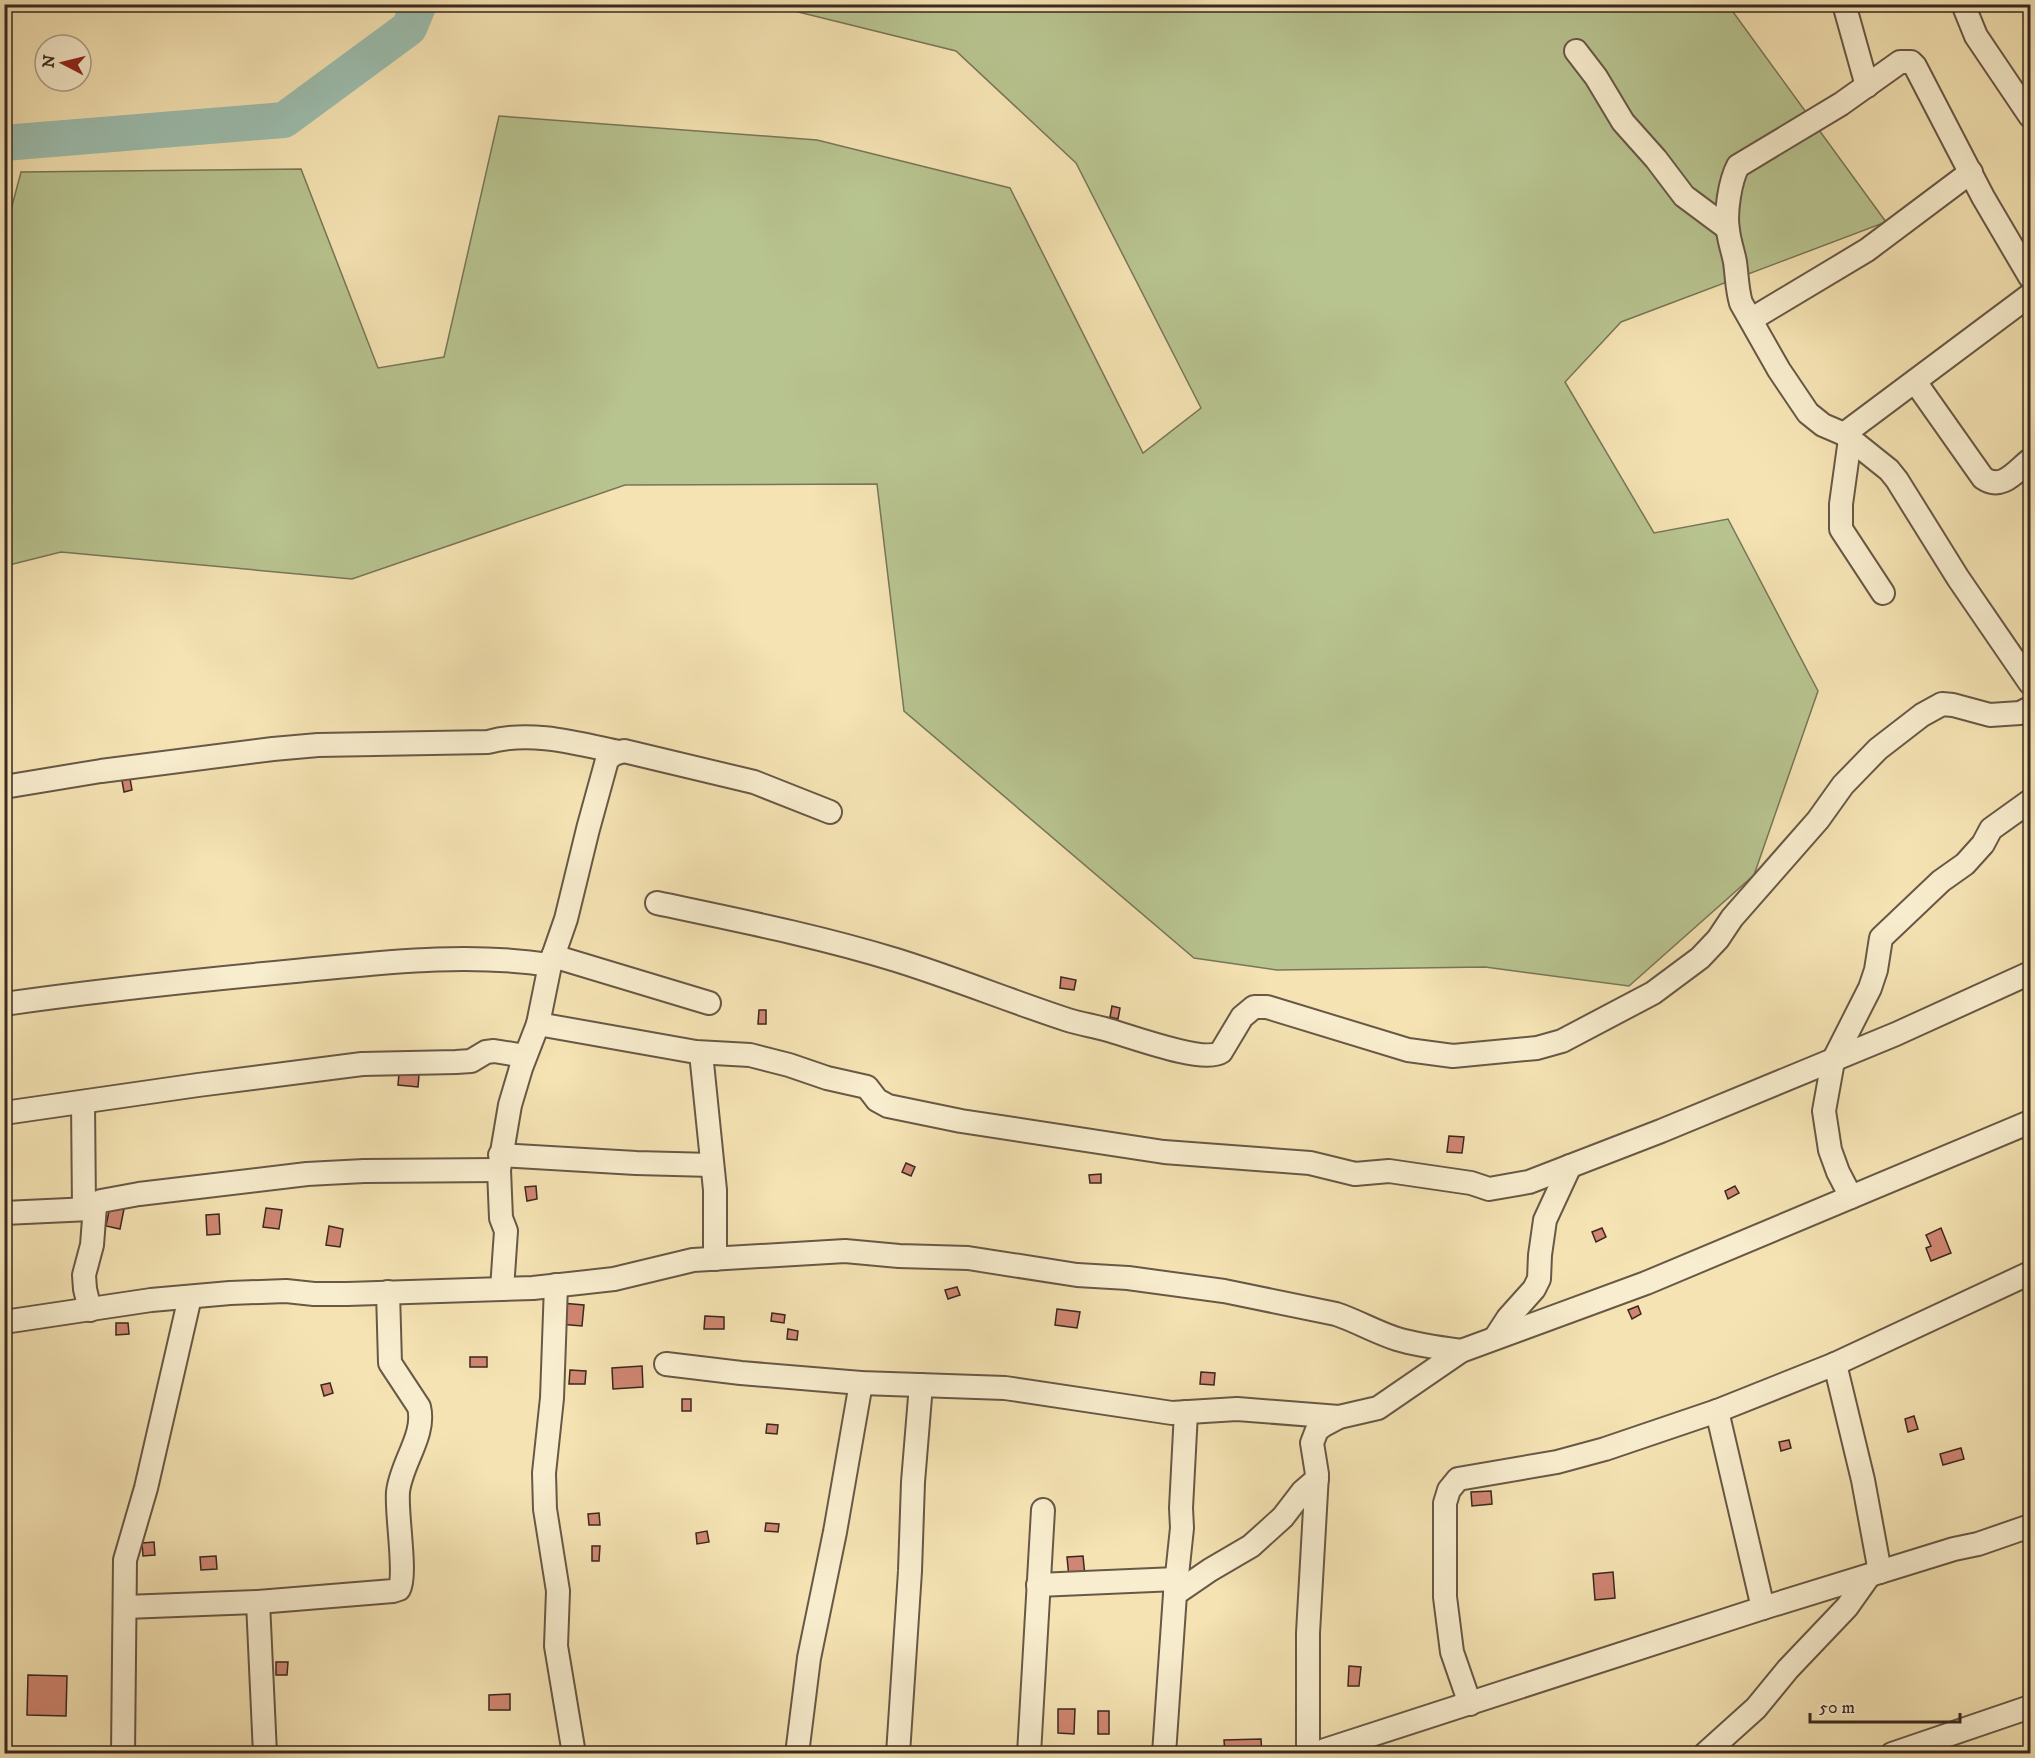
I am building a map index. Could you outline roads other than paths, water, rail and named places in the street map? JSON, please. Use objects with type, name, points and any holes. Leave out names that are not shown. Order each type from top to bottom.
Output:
[{"type":"street","points":[[1844,4],[1867,86]]},
{"type":"street","points":[[1963,4],[1976,36],[2031,116]]},
{"type":"street","points":[[1576,51],[1596,77],[1623,122],[1656,159],[1684,196],[1727,228]]},
{"type":"street","points":[[2031,277],[1983,197],[1911,62],[1900,62],[1841,104],[1738,166],[1730,189],[1727,228],[1735,263],[1738,294],[1779,370],[1808,413],[1823,425],[1847,436],[1897,480],[1958,578],[2031,683]]},
{"type":"street","points":[[1752,319],[1867,250],[1971,172]]},
{"type":"street","points":[[1883,593],[1841,529],[1847,436],[2031,295]]},
{"type":"street","points":[[1916,383],[1983,478],[1991,484],[2004,481],[2031,460]]},
{"type":"street","points":[[657,903],[830,941],[895,959],[1069,1020],[1206,1056],[1219,1055],[1242,1017],[1254,1007],[1267,1007],[1408,1050],[1453,1056],[1537,1048],[1562,1041],[1653,993],[1700,958],[1818,820],[1842,785],[1878,749],[1922,715],[1942,704],[1990,715],[2020,713],[2031,708]]},
{"type":"street","points":[[4,787],[101,771],[273,748],[488,742],[526,737],[565,741],[624,752],[737,777],[830,813]]},
{"type":"street","points":[[502,1288],[506,1231],[501,1218],[500,1163],[510,1106],[525,1056],[538,1024],[552,960],[566,919],[607,760],[618,752]]},
{"type":"street","points":[[1851,1197],[1838,1172],[1825,1128],[1824,1111],[1833,1061],[1870,988],[1883,935],[1941,881],[1965,864],[1983,844],[1991,829],[2031,801]]},
{"type":"street","points":[[4,1004],[80,993],[403,960],[552,960],[709,1003]]},
{"type":"street","points":[[538,1024],[702,1053],[750,1055],[827,1078],[867,1087],[880,1103],[961,1121],[1164,1152],[1310,1163],[1355,1174],[1389,1171],[1471,1183],[1489,1189],[1529,1182],[1661,1131],[1833,1061],[2031,973]]},
{"type":"street","points":[[4,1113],[362,1064],[471,1061],[486,1052],[494,1051],[525,1056]]},
{"type":"street","points":[[702,1053],[715,1190],[715,1258]]},
{"type":"street","points":[[83,1102],[92,1245],[84,1275],[90,1310]]},
{"type":"street","points":[[1308,1754],[1308,1633],[1317,1479],[1312,1451],[1317,1430],[1339,1417],[1378,1408],[1461,1352],[1646,1283],[2031,1122]]},
{"type":"street","points":[[4,1213],[89,1207],[101,1201],[139,1194],[307,1174],[500,1163],[712,1165]]},
{"type":"street","points":[[1495,1338],[1508,1318],[1534,1289],[1539,1279],[1545,1220],[1570,1166]]},
{"type":"street","points":[[4,1322],[190,1297],[286,1291],[314,1294],[556,1286],[614,1279],[693,1260],[844,1251],[899,1256],[968,1258],[1077,1275],[1128,1278],[1224,1291],[1336,1314],[1351,1318],[1366,1327],[1397,1339],[1461,1352]]},
{"type":"street","points":[[1470,1704],[1452,1652],[1445,1598],[1445,1503],[1458,1479],[1557,1462],[1717,1411],[1835,1364],[2031,1273]]},
{"type":"street","points":[[556,1286],[552,1398],[544,1473],[545,1509],[558,1591],[556,1646],[574,1754]]},
{"type":"street","points":[[125,1607],[258,1602],[399,1589],[402,1584],[398,1491],[420,1424],[421,1414],[419,1407],[390,1363],[388,1292]]},
{"type":"street","points":[[123,1754],[125,1560],[146,1488],[190,1297]]},
{"type":"street","points":[[666,1364],[861,1383],[1005,1388],[1172,1413],[1237,1409],[1339,1417]]},
{"type":"street","points":[[1706,1754],[1756,1708],[1788,1669],[1875,1574],[1863,1480],[1835,1364]]},
{"type":"street","points":[[797,1754],[809,1658],[835,1532],[861,1383]]},
{"type":"street","points":[[898,1754],[910,1571],[913,1482],[921,1385]]},
{"type":"street","points":[[1717,1411],[1764,1608]]},
{"type":"street","points":[[1164,1754],[1175,1587],[1182,1528],[1186,1412]]},
{"type":"street","points":[[1038,1585],[1175,1587],[1251,1546],[1283,1517],[1317,1479]]},
{"type":"street","points":[[1029,1754],[1043,1510]]},
{"type":"street","points":[[1321,1754],[1325,1750],[1764,1608],[2031,1526]]},
{"type":"street","points":[[258,1602],[265,1754]]},
{"type":"street","points":[[1893,1754],[2031,1707]]},
{"type":"waterway","points":[[4,143],[284,120],[409,28],[419,4]]}]
